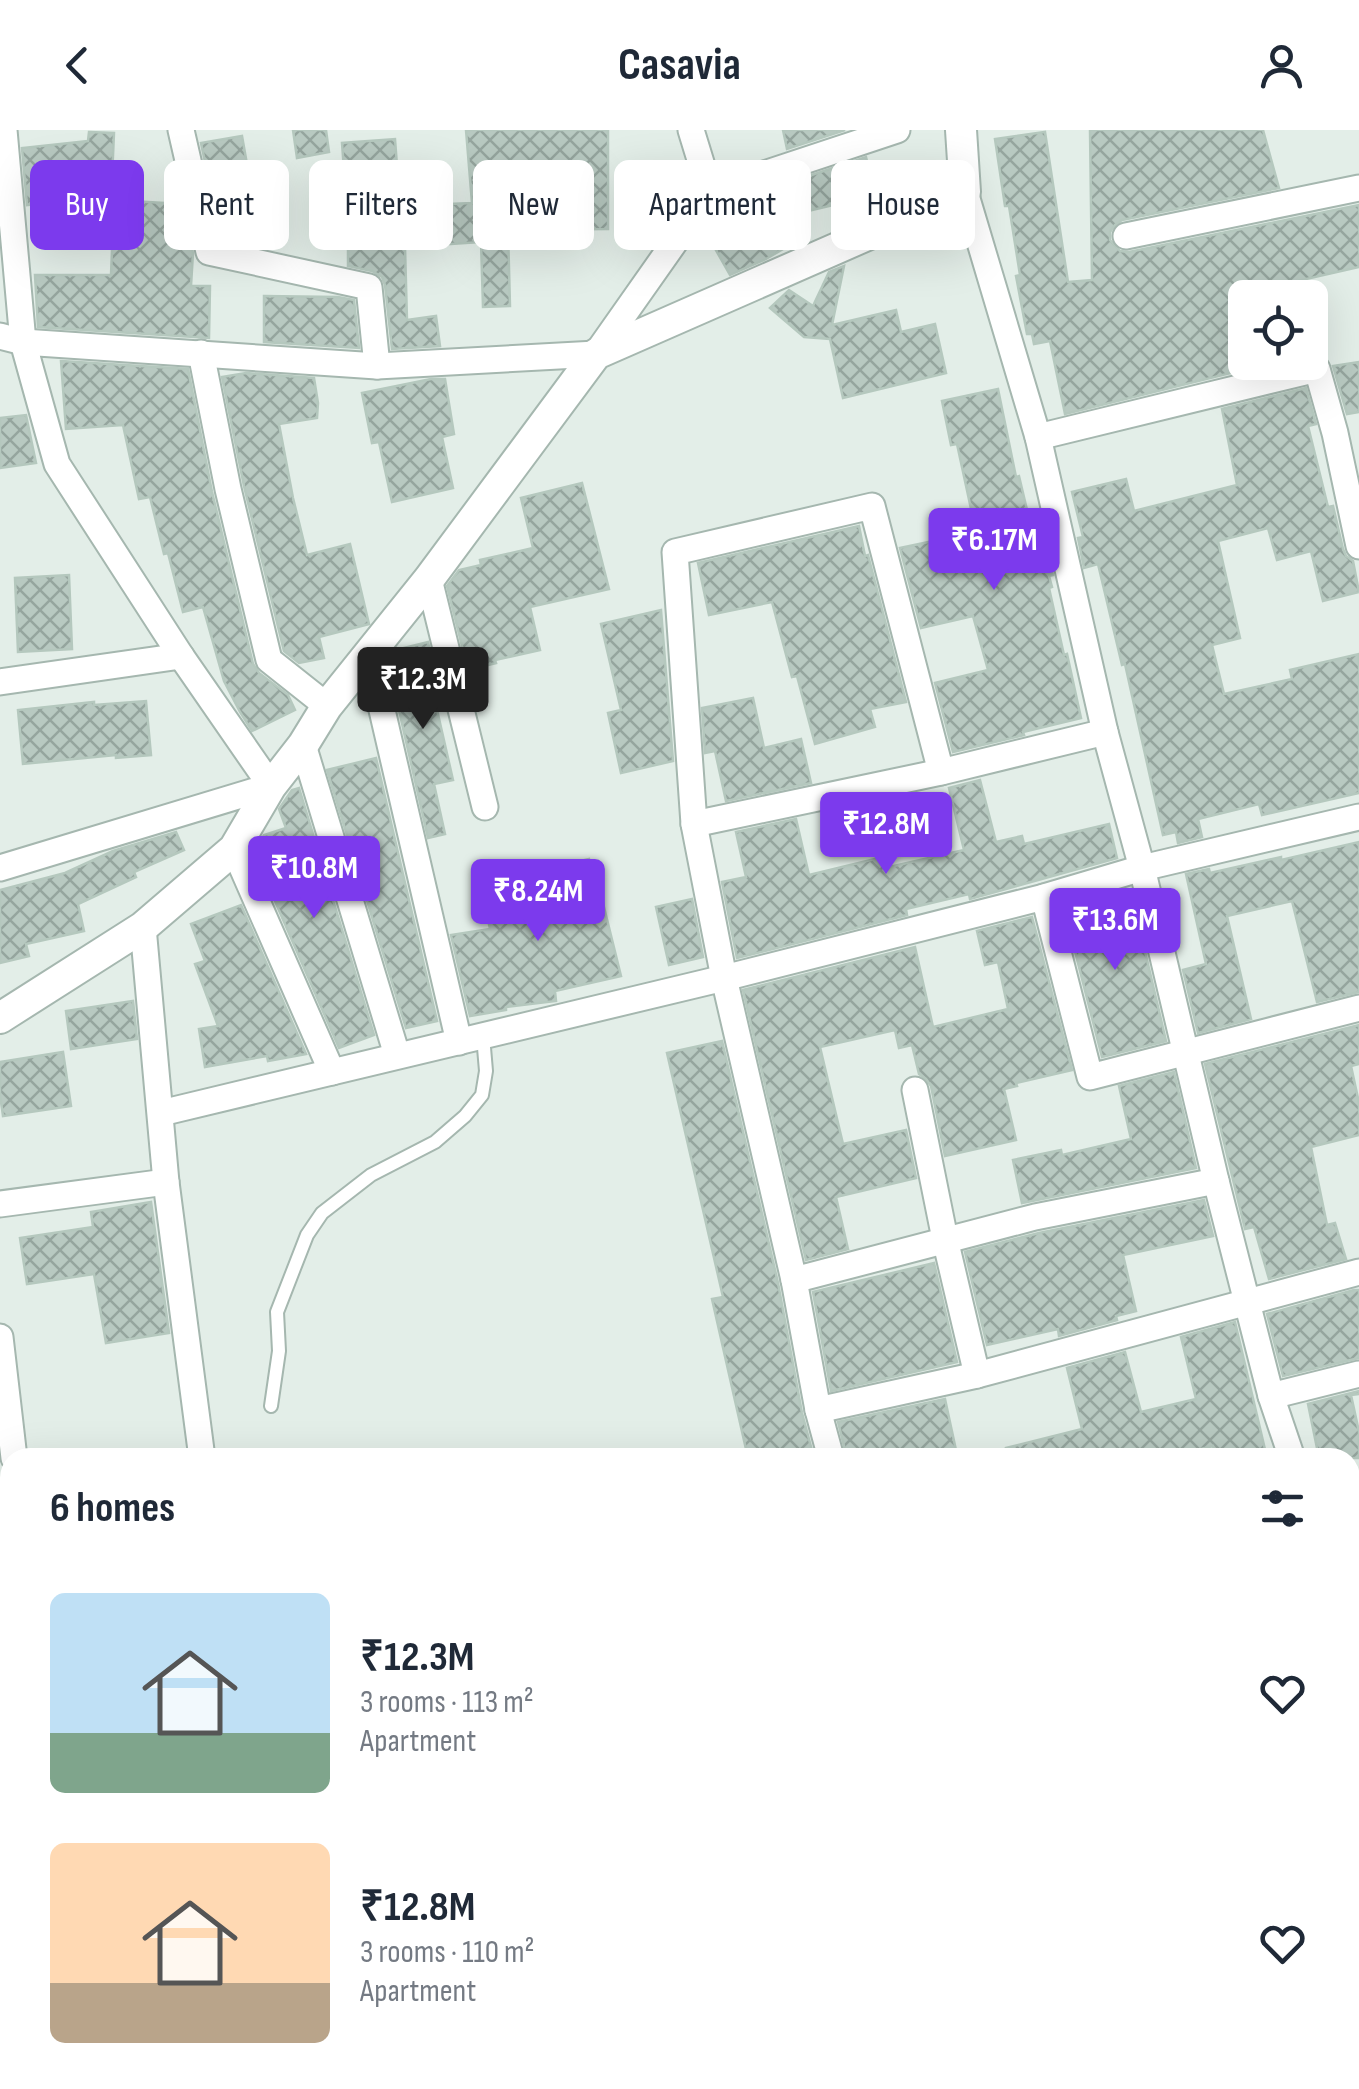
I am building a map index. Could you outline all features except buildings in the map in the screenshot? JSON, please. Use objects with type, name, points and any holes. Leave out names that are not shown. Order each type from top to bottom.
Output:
[{"type":"street","points":[[4,130],[12,339],[57,464],[270,786]]},
{"type":"street","points":[[181,130],[209,252],[369,287],[376,366]]},
{"type":"street","points":[[691,130],[700,160]]},
{"type":"street","points":[[790,160],[845,138],[896,130]]},
{"type":"street","points":[[961,130],[963,160]]},
{"type":"street","points":[[1126,236],[1359,188]]},
{"type":"street","points":[[975,226],[1038,437],[1184,1054],[1271,1396],[1289,1448]]},
{"type":"street","points":[[0,1018],[144,926],[234,849],[270,786],[327,706],[429,580],[669,250]]},
{"type":"street","points":[[12,339],[376,366],[596,354],[833,250]]},
{"type":"street","points":[[201,354],[269,660],[327,706]]},
{"type":"street","points":[[1038,437],[1318,369],[1347,430],[1359,546]]},
{"type":"street","points":[[828,1448],[724,978],[694,824],[675,552],[872,506],[941,772]]},
{"type":"street","points":[[429,580],[484,807]]},
{"type":"street","points":[[369,654],[471,1039]]},
{"type":"street","points":[[0,682],[181,656]]},
{"type":"street","points":[[694,824],[941,772],[1105,732]]},
{"type":"street","points":[[303,744],[397,1055]]},
{"type":"street","points":[[0,868],[270,786]]},
{"type":"street","points":[[160,1113],[724,978],[1044,897],[1142,868],[1359,817]]},
{"type":"street","points":[[234,849],[332,1072]]},
{"type":"street","points":[[1044,897],[1090,1078],[1359,1008]]},
{"type":"street","points":[[144,926],[166,1182],[201,1448]]},
{"type":"street","points":[[915,1090],[977,1375]]},
{"type":"street","points":[[794,1280],[1035,1217],[1216,1181]]},
{"type":"street","points":[[0,1204],[166,1182]]},
{"type":"street","points":[[818,1410],[977,1375],[1359,1272]]},
{"type":"street","points":[[0,1337],[13,1448]]},
{"type":"street","points":[[1271,1396],[1359,1374]]},
{"type":"lane","points":[[271,1406],[279,1352],[278,1312],[306,1235],[322,1214],[371,1175],[435,1142],[465,1116],[482,1095],[486,1071],[471,1039]]}]
